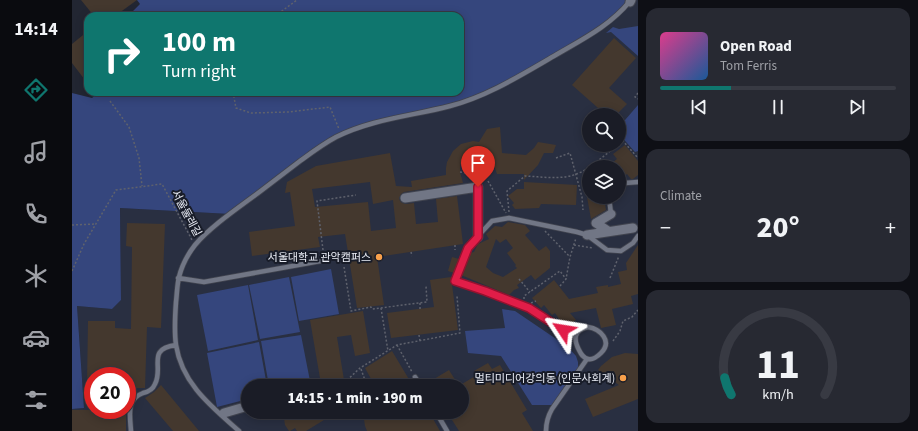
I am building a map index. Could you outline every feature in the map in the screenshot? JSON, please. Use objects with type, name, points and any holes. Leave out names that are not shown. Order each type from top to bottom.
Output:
[{"type":"street","points":[[405,198],[478,187],[478,237]]},
{"type":"street","points":[[608,232],[596,223],[611,214]]},
{"type":"street","points":[[587,235],[608,232],[635,232]]},
{"type":"street","points":[[224,412],[241,408]]},
{"type":"lane","points":[[239,431],[210,405],[192,385],[182,368],[176,346],[175,323],[178,278],[185,260],[195,245],[208,231],[314,150],[334,138],[351,130],[370,124],[450,106],[473,99],[493,90],[513,80],[596,31],[616,16],[630,2],[630,0]]},
{"type":"lane","points":[[626,183],[638,182]]},
{"type":"lane","points":[[610,204],[611,214]]},
{"type":"lane","points":[[575,337],[529,308],[455,281],[468,248],[492,221],[509,218],[587,235],[607,250],[621,251],[634,243],[635,232]]},
{"type":"lane","points":[[178,278],[204,282],[326,260]]},
{"type":"lane","points":[[588,327],[597,330],[604,336],[606,345],[596,357],[587,359],[583,356],[577,346],[575,337],[580,330],[588,327]]},
{"type":"lane","points":[[131,431],[130,413],[131,404],[134,398],[154,387],[157,381],[159,355],[162,350],[170,346],[176,346]]},
{"type":"lane","points":[[546,431],[548,417],[552,409],[587,359]]},
{"type":"lane","points":[[440,419],[447,431]]},
{"type":"path","points":[[280,12],[297,0]]},
{"type":"path","points":[[638,93],[635,96],[638,99]]},
{"type":"path","points":[[233,96],[236,108],[251,113],[288,112],[330,107],[341,135]]},
{"type":"path","points":[[110,101],[129,127],[139,158],[142,186]]},
{"type":"path","points":[[626,144],[638,158]]},
{"type":"path","points":[[598,160],[609,152]]},
{"type":"path","points":[[556,158],[570,153],[582,197],[582,210]]},
{"type":"path","points":[[460,172],[466,173],[478,187]]},
{"type":"path","points":[[509,218],[508,191],[525,176],[565,178],[582,172]]},
{"type":"path","points":[[488,181],[509,218]]},
{"type":"path","name":"서울둘레길","points":[[72,271],[84,244],[116,190],[162,184],[195,245]]},
{"type":"path","points":[[323,250],[317,201],[356,195]]},
{"type":"path","points":[[72,225],[96,224]]},
{"type":"path","points":[[560,286],[566,279],[577,232]]},
{"type":"path","points":[[552,238],[570,257]]},
{"type":"path","points":[[454,245],[455,250]]},
{"type":"path","points":[[574,245],[607,250]]},
{"type":"path","points":[[610,278],[621,251]]},
{"type":"path","points":[[411,252],[412,256]]},
{"type":"path","points":[[344,267],[351,311],[371,307],[372,309],[427,302],[426,286]]},
{"type":"path","points":[[522,305],[524,296],[560,272],[566,279]]},
{"type":"path","points":[[519,279],[530,292]]},
{"type":"path","points":[[348,379],[360,368],[397,345],[460,333],[457,296]]},
{"type":"path","points":[[420,303],[420,309]]},
{"type":"path","points":[[380,308],[388,350]]},
{"type":"path","points":[[613,341],[620,332],[624,320],[632,317],[638,310]]},
{"type":"path","points":[[420,335],[420,341]]},
{"type":"path","points":[[397,345],[415,377]]},
{"type":"path","points":[[360,368],[364,379]]},
{"type":"shaded area","points":[[137,0],[631,0],[616,16],[513,80],[473,99],[370,124],[334,138],[230,214],[120,208],[121,300],[112,309],[77,306],[84,408],[72,409],[72,93],[92,98],[94,96],[464,96],[464,12],[132,12],[140,4]]},
{"type":"shaded area","name":"서울대학교 관악캠퍼스","points":[[631,0],[638,0],[638,431],[72,431],[72,409],[84,408],[77,306],[112,309],[121,300],[120,208],[230,214],[314,150],[351,130],[450,106]]},
{"type":"shaded area","points":[[638,26],[638,56],[611,32],[606,33],[613,27],[619,29]]},
{"type":"shaded area","points":[[638,105],[638,151],[635,152],[626,142],[626,119]]},
{"type":"shaded area","points":[[331,269],[339,314],[299,321],[291,277]]},
{"type":"shaded area","points":[[289,277],[300,332],[260,339],[249,285]]},
{"type":"shaded area","points":[[248,285],[258,340],[208,351],[197,295]]},
{"type":"shaded area","points":[[502,309],[515,311],[568,347],[576,356],[578,368],[553,405],[532,405],[501,356],[468,353],[465,331],[505,328]]},
{"type":"shaded area","points":[[301,335],[310,379],[268,379],[261,341]]},
{"type":"shaded area","points":[[259,342],[266,379],[241,379],[241,401],[217,407],[207,353]]},
{"type":"building","points":[[81,0],[137,0],[120,12],[91,12]]},
{"type":"building","points":[[84,34],[84,79],[72,63],[72,44]]},
{"type":"building","points":[[614,38],[636,58],[609,88],[627,104],[623,108],[598,108],[572,85]]},
{"type":"building","points":[[500,127],[502,153],[526,155],[538,142],[556,145],[553,153],[544,153],[538,165],[524,180],[524,174],[497,174],[493,163],[493,157],[471,155],[460,165],[463,183],[404,192],[401,194],[399,198],[402,203],[414,203],[416,224],[438,222],[436,199],[457,196],[463,244],[377,257],[384,305],[357,308],[345,234],[318,237],[320,247],[252,256],[249,232],[295,226],[290,192],[285,193],[287,182],[316,166],[390,153],[396,186],[412,187],[411,181],[446,175],[447,162],[453,151],[461,144],[473,141],[479,142],[487,129]],"holes":[[[370,182],[373,204],[393,200],[396,228],[371,231],[368,202],[315,207],[312,189]]]},
{"type":"building","points":[[626,146],[638,161],[638,175],[631,179],[627,174],[626,175],[626,160],[616,160],[617,159],[613,154],[616,152],[626,152]]},
{"type":"building","points":[[524,182],[577,185],[576,205],[541,204],[539,208],[515,209],[512,205],[514,203],[508,196],[517,189],[524,189]]},
{"type":"building","points":[[588,204],[605,204],[606,210],[591,219]]},
{"type":"building","points":[[508,222],[525,225],[530,231],[525,235],[539,251],[546,246],[550,251],[550,268],[535,280],[531,275],[517,285],[519,288],[514,290],[509,295],[461,275],[470,253],[474,252],[478,244],[489,239],[486,234],[495,226],[502,227]],"holes":[[[496,239],[500,243],[506,239],[513,248],[507,253],[517,268],[503,277],[493,273],[486,267]]]},
{"type":"building","points":[[127,223],[165,224],[161,328],[147,327],[145,388],[136,388],[136,367],[87,367],[88,321],[115,321],[115,328],[131,329],[132,247],[126,246]]},
{"type":"building","points":[[638,245],[638,294],[631,296],[633,304],[612,309],[616,325],[601,328],[596,308],[570,313],[576,320],[568,326],[562,323],[555,313],[552,315],[544,305],[541,308],[532,298],[554,280],[569,299],[598,293],[596,287],[608,285],[608,287],[621,284],[618,272],[627,270],[626,263]]},
{"type":"building","points":[[452,257],[459,259],[454,273],[448,271]]},
{"type":"building","points":[[451,277],[458,330],[391,338],[387,313],[434,307],[430,280]]},
{"type":"building","points":[[363,311],[370,353],[355,356],[351,335],[337,337],[344,379],[320,379],[310,320]]},
{"type":"building","points":[[392,351],[409,379],[371,379],[365,368]]},
{"type":"building","name":"멀티미디어강의동 (인문사회계)","points":[[625,353],[638,354],[638,399],[593,417],[585,399],[619,385],[598,370],[612,357]]},
{"type":"building","points":[[488,363],[492,369],[500,365],[527,410],[522,413],[533,431],[459,431],[451,419],[469,419],[469,380],[477,375],[474,371]]},
{"type":"building","points":[[449,370],[455,379],[434,379]]},
{"type":"building","points":[[161,385],[199,431],[173,431],[145,398]]},
{"type":"building","points":[[72,410],[84,410],[84,419],[126,419],[126,431],[72,431]]},
{"type":"building","points":[[284,419],[326,419],[306,431],[297,431],[295,428],[289,431],[285,425]]},
{"type":"building","points":[[364,419],[433,419],[440,431],[367,431]]},
{"type":"place","name":"서울대학교 관악캠퍼스","points":[[379,257]]},
{"type":"place","name":"멀티미디어강의동 (인문사회계)","points":[[623,378]]},
{"type":"route","points":[[478,187],[478,237],[468,248],[455,281],[529,308],[563,330]]}]
